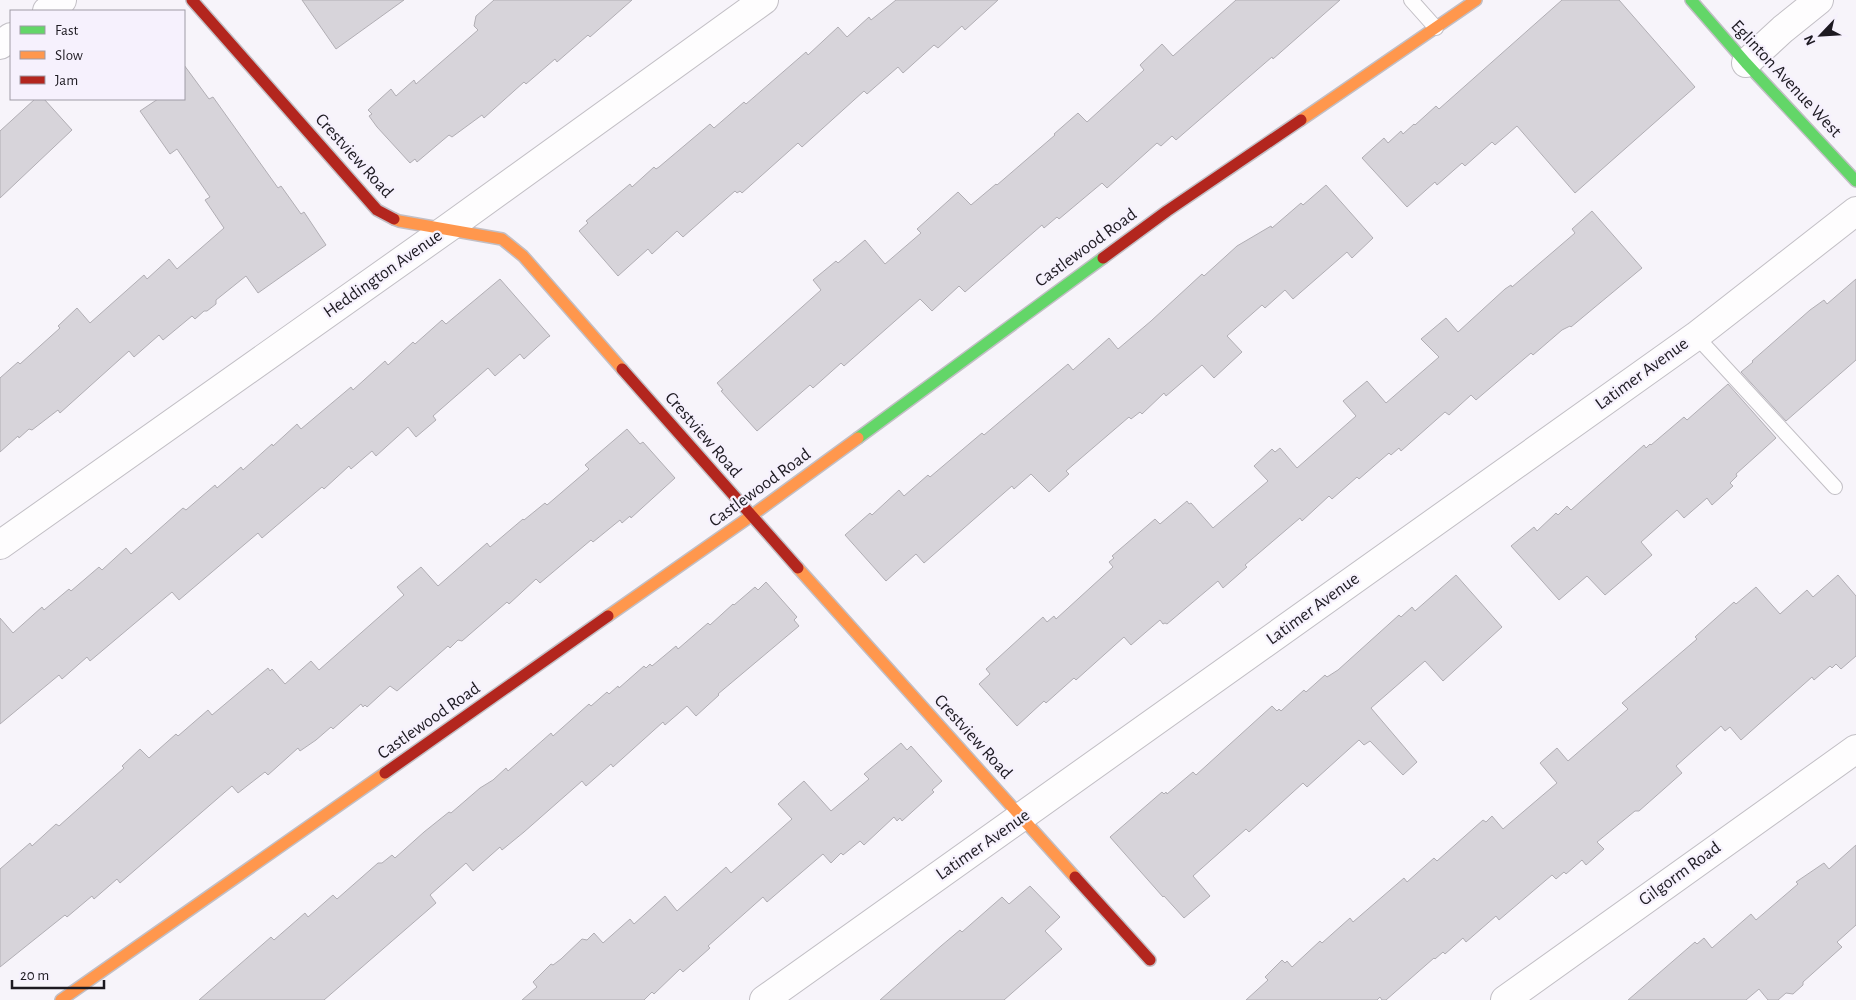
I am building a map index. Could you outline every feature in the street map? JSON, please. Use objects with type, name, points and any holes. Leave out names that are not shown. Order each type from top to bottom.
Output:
[{"type":"street","points":[[48,10],[62,0]]},
{"type":"street","name":"Crestview Road","points":[[192,0],[377,210],[399,221],[448,228],[502,240],[523,256],[751,516],[1150,960]]},
{"type":"street","name":"Heddington Avenue","points":[[0,545],[448,228],[764,0]]},
{"type":"street","name":"Castlewood Road","points":[[61,1000],[751,516],[1167,211],[1476,0]]},
{"type":"street","name":"Eglinton Avenue West","points":[[1691,0],[1746,63],[1856,181]]},
{"type":"street","points":[[1746,63],[1783,29],[1819,0]]},
{"type":"street","name":"Latimer Avenue","points":[[764,1000],[1696,336],[1856,211]]},
{"type":"street","name":"Gilgorm Road","points":[[1505,1000],[1856,749]]},
{"type":"lane","points":[[1411,0],[1436,28]]},
{"type":"lane","points":[[1696,336],[1835,487]]},
{"type":"building","points":[[302,0],[404,0],[336,49]]},
{"type":"building","points":[[494,0],[632,0],[590,37],[588,35],[557,62],[555,59],[526,84],[524,82],[484,118],[482,115],[452,137],[449,135],[417,162],[415,159],[410,163],[377,127],[369,116],[372,114],[368,110],[391,89],[396,96],[414,80],[416,84],[478,30],[474,26],[476,16]]},
{"type":"building","points":[[896,0],[998,0],[965,30],[962,26],[938,48],[934,45],[903,73],[898,67],[867,94],[864,91],[802,147],[798,143],[742,193],[735,191],[683,237],[677,231],[652,254],[648,249],[618,276],[579,231],[588,223],[586,221],[630,184],[632,187],[654,167],[656,169],[659,167],[710,124],[714,128],[744,102],[746,104],[806,52],[808,55],[838,27],[847,37],[869,17],[871,20]]},
{"type":"building","points":[[1236,0],[1340,0],[1176,140],[1172,136],[1161,146],[1157,143],[1107,188],[1102,183],[1059,219],[1057,217],[1044,228],[1042,225],[965,292],[959,286],[932,311],[920,299],[844,366],[841,363],[813,388],[810,385],[757,431],[721,391],[723,390],[717,383],[821,290],[813,280],[836,261],[838,263],[865,240],[885,264],[921,233],[917,229],[958,192],[971,205],[997,185],[1078,113],[1087,122],[1144,70],[1140,65],[1162,44],[1173,56]]},
{"type":"building","points":[[1562,0],[1619,0],[1695,87],[1575,193],[1517,126],[1495,145],[1492,142],[1465,166],[1462,163],[1437,185],[1435,182],[1407,207],[1362,158],[1384,138],[1388,143],[1401,131],[1403,134],[1415,125],[1436,106],[1439,109]]},
{"type":"building","points":[[185,66],[209,99],[213,97],[278,188],[281,186],[301,214],[304,212],[326,245],[258,293],[246,276],[216,300],[216,304],[207,311],[204,311],[195,319],[192,316],[163,340],[159,335],[134,357],[129,351],[60,413],[58,410],[32,430],[29,429],[19,438],[18,436],[0,452],[0,378],[18,362],[20,364],[60,328],[58,326],[77,308],[90,323],[144,275],[147,279],[169,259],[177,269],[224,228],[205,200],[210,197],[177,149],[170,154],[140,111],[156,100],[185,100]]},
{"type":"building","points":[[34,100],[45,100],[72,130],[0,198],[0,131]]},
{"type":"building","points":[[1326,185],[1373,238],[1352,258],[1347,252],[1293,299],[1285,290],[1265,308],[1262,305],[1227,336],[1242,352],[1214,378],[1202,365],[1166,396],[1164,393],[1142,414],[1140,412],[1131,419],[1129,417],[1066,471],[1069,474],[1049,492],[1031,474],[1014,489],[1012,486],[924,563],[916,554],[886,581],[845,535],[870,513],[872,515],[899,490],[904,496],[928,475],[930,477],[982,433],[984,435],[1068,364],[1073,370],[1109,338],[1118,349],[1202,274],[1204,276],[1237,246],[1271,226],[1272,228]]},
{"type":"building","points":[[1592,211],[1642,268],[1571,327],[1562,330],[1533,355],[1531,353],[1476,400],[1471,395],[1449,415],[1445,412],[1401,451],[1399,448],[1391,455],[1389,453],[1332,499],[1329,496],[1302,521],[1300,518],[1245,565],[1247,567],[1223,588],[1218,581],[1167,624],[1163,624],[1160,620],[1131,645],[1124,637],[1076,680],[1074,678],[1046,703],[1044,701],[1017,726],[979,684],[990,674],[986,669],[1043,617],[1047,622],[1054,616],[1056,619],[1113,567],[1109,562],[1114,558],[1112,556],[1155,519],[1160,524],[1187,501],[1213,528],[1268,481],[1254,466],[1272,449],[1275,452],[1280,448],[1297,468],[1356,416],[1343,401],[1367,381],[1386,403],[1439,357],[1421,339],[1446,318],[1458,332],[1505,289],[1511,285],[1512,287],[1575,233],[1572,229]]},
{"type":"building","points":[[500,279],[550,336],[524,359],[520,354],[495,376],[488,368],[433,416],[436,420],[416,437],[408,427],[376,456],[372,451],[351,469],[349,466],[324,489],[322,487],[262,538],[258,533],[179,600],[172,592],[90,661],[87,657],[62,679],[59,675],[0,724],[0,618],[13,633],[42,607],[44,610],[69,589],[71,591],[99,567],[102,570],[126,548],[131,554],[183,508],[186,510],[215,485],[217,488],[241,467],[243,470],[297,424],[301,429],[351,387],[353,390],[385,361],[388,365],[413,342],[415,344],[442,320],[446,324]]},
{"type":"building","points":[[1856,279],[1856,360],[1786,421],[1741,372],[1810,310],[1824,300],[1827,304]]},
{"type":"building","points":[[1728,384],[1776,438],[1736,474],[1737,476],[1730,483],[1733,486],[1712,505],[1707,498],[1684,518],[1677,510],[1641,542],[1652,555],[1605,595],[1587,576],[1559,600],[1511,546],[1534,527],[1537,531],[1556,513],[1558,515],[1567,506],[1571,510],[1644,445],[1646,448],[1651,445],[1684,417],[1687,420]]},
{"type":"building","points":[[627,429],[640,444],[643,442],[675,478],[631,518],[630,516],[622,523],[620,520],[593,542],[591,540],[540,583],[536,579],[509,604],[507,602],[462,641],[458,640],[450,648],[448,646],[397,691],[390,686],[367,707],[365,705],[363,707],[361,704],[333,729],[331,727],[300,751],[298,748],[268,775],[265,772],[238,793],[232,786],[120,883],[117,879],[94,899],[92,896],[0,967],[0,869],[30,843],[32,846],[56,824],[59,826],[124,768],[122,766],[140,749],[149,758],[176,734],[178,736],[208,710],[212,715],[268,668],[270,671],[272,669],[285,684],[311,661],[319,670],[404,595],[397,587],[421,567],[438,586],[487,543],[490,547],[523,519],[545,503],[547,505],[589,469],[585,465]]},
{"type":"building","points":[[1456,575],[1502,627],[1443,681],[1425,661],[1371,708],[1417,762],[1403,775],[1370,741],[1364,745],[1359,740],[1307,787],[1303,783],[1249,832],[1246,829],[1193,876],[1210,896],[1184,918],[1110,837],[1162,792],[1167,794],[1193,772],[1196,775],[1272,706],[1277,711],[1279,709],[1281,711],[1304,690],[1306,692],[1325,675],[1327,677],[1338,670],[1399,615],[1401,617],[1412,607],[1415,611]]},
{"type":"building","points":[[1838,575],[1856,596],[1856,656],[1841,669],[1836,664],[1832,668],[1830,666],[1814,680],[1812,677],[1741,740],[1730,727],[1725,731],[1721,726],[1676,766],[1682,773],[1639,811],[1635,811],[1597,842],[1604,849],[1586,865],[1582,860],[1566,874],[1564,872],[1556,879],[1552,875],[1499,920],[1496,916],[1466,942],[1463,938],[1445,954],[1443,952],[1434,958],[1386,1000],[1382,1000],[1380,997],[1377,1000],[1246,1000],[1268,980],[1265,977],[1282,960],[1285,963],[1287,961],[1292,967],[1320,941],[1322,943],[1350,918],[1353,922],[1404,878],[1407,882],[1434,858],[1437,861],[1483,820],[1486,822],[1492,816],[1503,829],[1557,783],[1540,763],[1557,748],[1568,761],[1628,709],[1622,703],[1697,639],[1696,636],[1734,602],[1736,604],[1756,587],[1780,614],[1807,590],[1813,597]]},
{"type":"building","points":[[766,582],[797,617],[794,620],[799,626],[718,694],[696,716],[687,706],[665,725],[663,722],[613,767],[611,764],[586,786],[582,781],[524,832],[502,850],[500,847],[473,871],[466,863],[430,895],[436,903],[324,1000],[199,1000],[271,937],[274,940],[305,913],[308,917],[333,895],[337,899],[378,863],[382,863],[392,855],[395,858],[424,832],[449,812],[451,813],[480,788],[493,780],[506,768],[508,771],[551,733],[553,736],[589,704],[591,706],[607,692],[609,694],[618,686],[619,688],[644,666],[646,668],[650,664],[652,666],[676,646],[678,649],[755,587],[758,590]]},
{"type":"building","points":[[901,743],[907,750],[911,746],[942,781],[932,790],[934,792],[902,821],[900,818],[897,821],[894,817],[864,845],[860,841],[843,855],[841,853],[831,863],[823,854],[767,902],[763,897],[708,946],[710,948],[683,972],[680,969],[654,994],[652,992],[644,1000],[522,1000],[537,987],[533,982],[551,964],[553,965],[561,959],[582,939],[587,940],[594,933],[603,943],[630,919],[634,924],[665,896],[677,911],[726,867],[731,873],[792,819],[778,804],[804,781],[831,811],[869,779],[864,774]]},
{"type":"building","points":[[1856,845],[1856,925],[1837,942],[1842,947],[1803,982],[1803,985],[1793,994],[1786,993],[1778,1000],[1768,1000],[1759,989],[1746,1000],[1628,1000],[1695,942],[1697,944],[1704,938],[1712,948],[1751,914],[1756,920],[1798,884],[1796,882],[1824,863],[1829,869]]},
{"type":"building","points":[[1030,886],[1060,917],[1045,931],[1062,949],[1004,1000],[880,1000],[941,946],[960,930],[962,932],[1002,897],[1009,904]]},
{"type":"traffic: fast","points":[[1691,0],[1746,63],[1856,181]]},
{"type":"traffic: fast","points":[[858,438],[1103,258]]},
{"type":"traffic: slow","points":[[1301,120],[1476,0]]},
{"type":"traffic: slow","points":[[394,219],[502,239],[523,256],[622,369]]},
{"type":"traffic: slow","points":[[608,616],[858,438]]},
{"type":"traffic: slow","points":[[798,568],[1075,877]]},
{"type":"traffic: slow","points":[[61,1000],[385,773]]},
{"type":"traffic: jam","points":[[192,0],[377,210],[394,219]]},
{"type":"traffic: jam","points":[[1103,258],[1167,211],[1301,120]]},
{"type":"traffic: jam","points":[[622,369],[798,568]]},
{"type":"traffic: jam","points":[[385,773],[608,616]]},
{"type":"traffic: jam","points":[[1075,877],[1150,960]]}]
